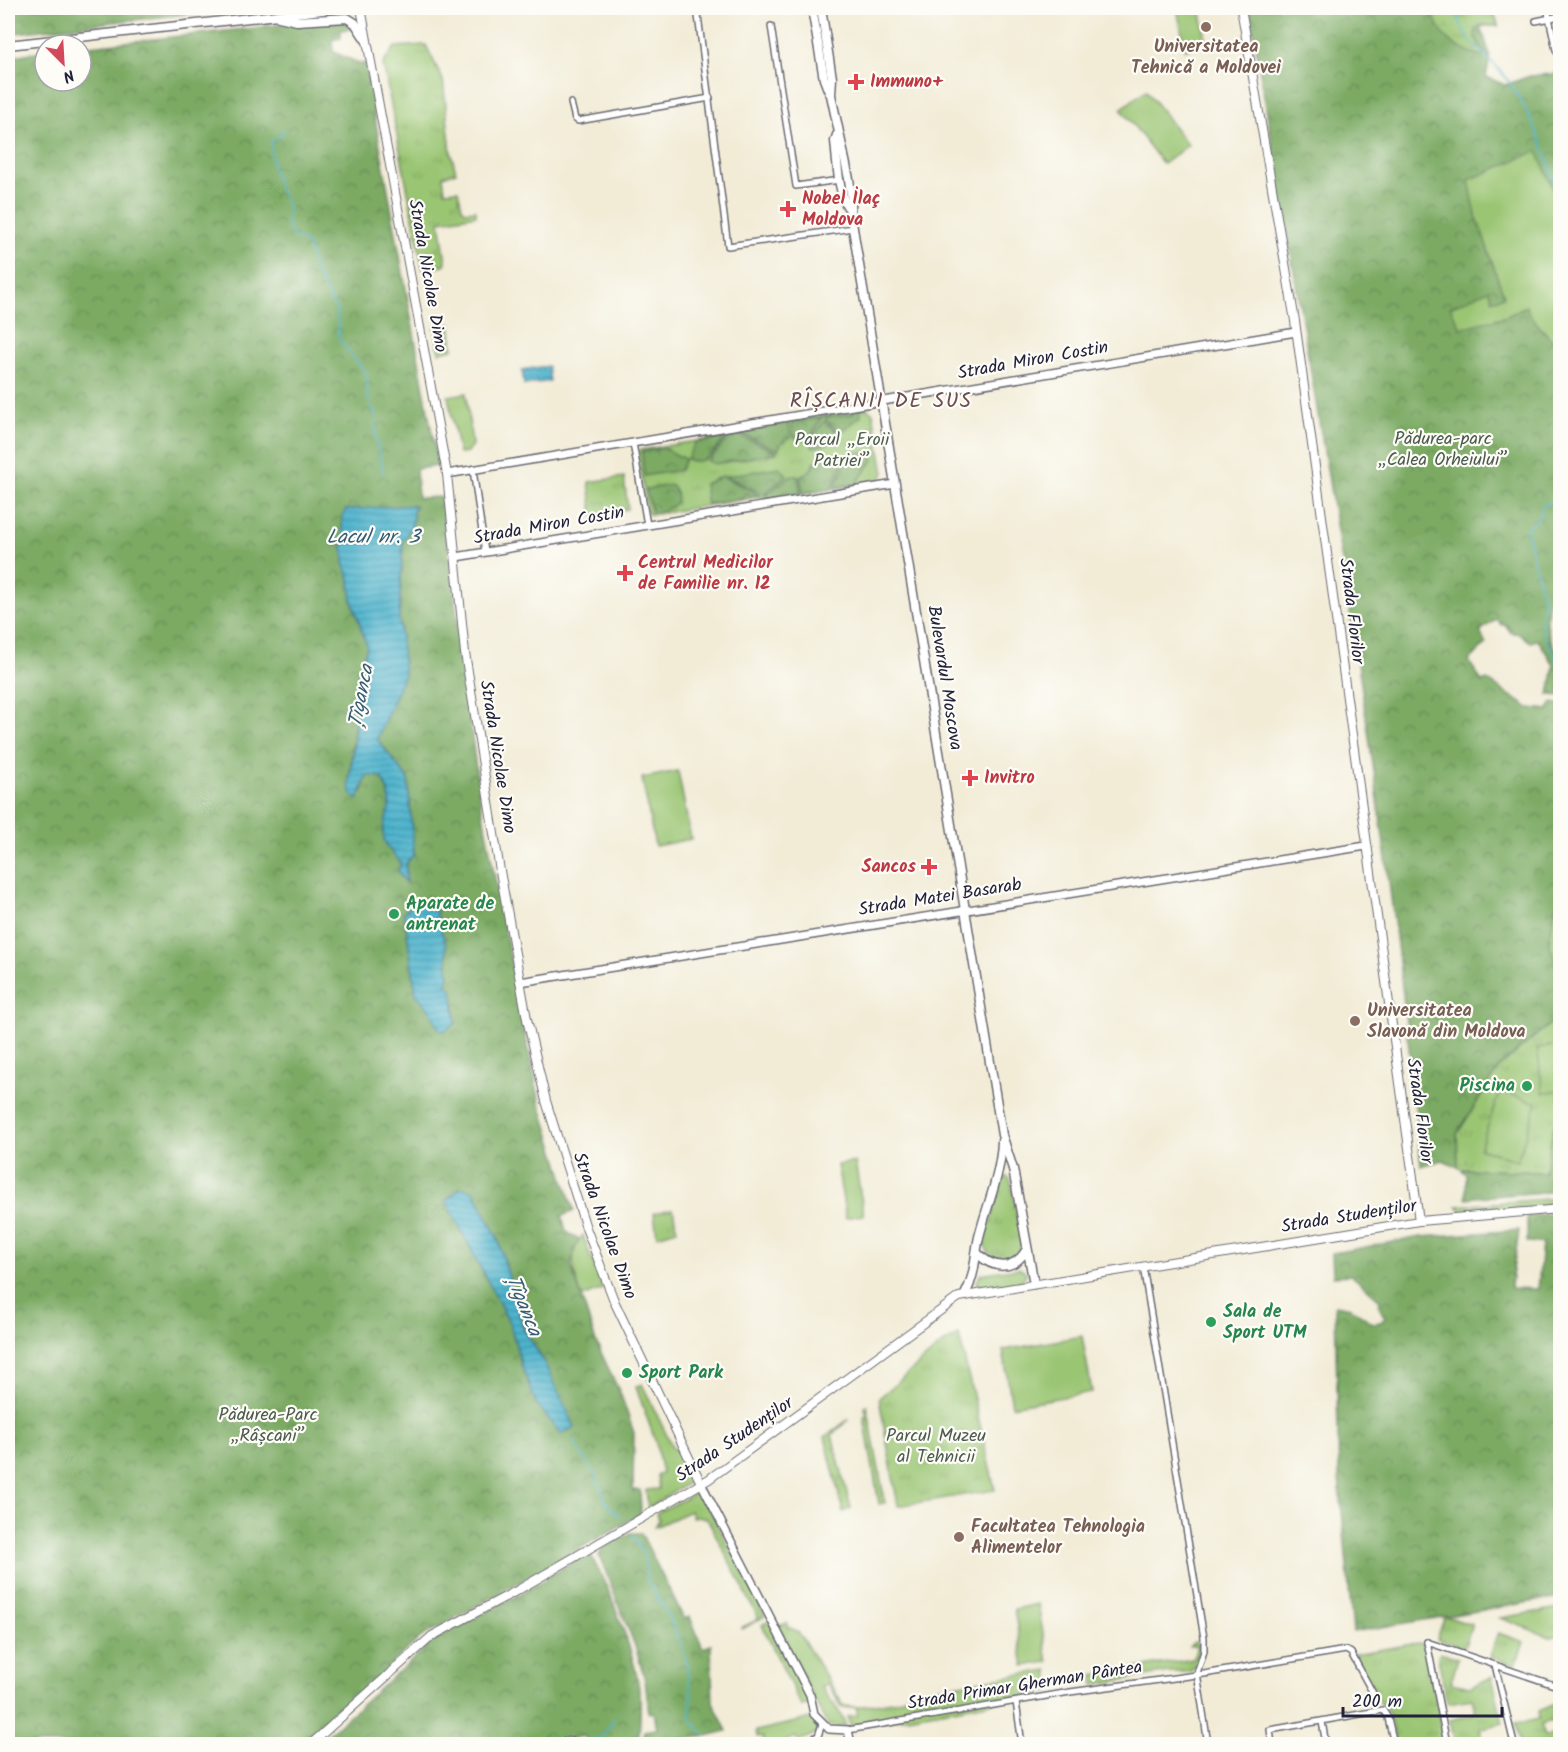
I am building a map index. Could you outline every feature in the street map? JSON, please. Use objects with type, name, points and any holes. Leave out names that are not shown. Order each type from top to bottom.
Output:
[{"type":"main road","points":[[8,45],[338,8]]},
{"type":"main road","name":"Strada Nicolae Dimo","points":[[361,8],[398,198],[447,474],[465,654],[520,982],[546,1101],[586,1228],[630,1336],[701,1483]]},
{"type":"main road","name":"Bulevardul Moscova","points":[[812,8],[824,79],[831,95]]},
{"type":"main road","name":"Bulevardul Moscova","points":[[821,8],[832,78],[831,95],[837,135],[849,179],[852,201],[850,210],[1002,1135],[1014,1178],[1034,1284]]},
{"type":"main road","name":"Strada Florilor","points":[[1241,8],[1296,332],[1419,1221]]},
{"type":"main road","points":[[270,15],[297,21],[347,18],[355,23],[366,40]]},
{"type":"main road","name":"Bulevardul Moscova","points":[[837,135],[835,141],[840,180],[845,205],[850,210]]},
{"type":"main road","name":"Bulevardul Moscova","points":[[965,1295],[975,1270],[980,1236],[1002,1155],[1002,1135]]},
{"type":"main road","points":[[996,1176],[1006,1173],[1014,1178]]},
{"type":"main road","name":"Strada Studenților","points":[[311,1744],[432,1636],[518,1590],[732,1464],[948,1305],[965,1295],[1419,1221],[1560,1209]]},
{"type":"main road","points":[[978,1253],[988,1263],[1002,1267],[1017,1262],[1027,1249]]},
{"type":"street","points":[[697,8],[711,99],[728,246],[853,228]]},
{"type":"street","points":[[1547,8],[1556,50],[1560,57]]},
{"type":"street","points":[[1536,21],[1560,16]]},
{"type":"street","points":[[771,26],[796,186],[840,180]]},
{"type":"street","points":[[571,103],[575,119],[578,121],[711,99]]},
{"type":"street","name":"Strada Miron Costin","points":[[447,474],[1296,332]]},
{"type":"street","name":"Strada Miron Costin","points":[[633,443],[647,525]]},
{"type":"street","points":[[473,470],[485,552]]},
{"type":"street","name":"Strada Miron Costin","points":[[456,557],[896,484]]},
{"type":"street","name":"Strada Matei Basarab","points":[[520,982],[1366,846]]},
{"type":"street","points":[[1143,1266],[1204,1638],[1204,1652],[1197,1673],[1208,1744]]},
{"type":"street","points":[[701,1483],[810,1695],[814,1714],[822,1724],[818,1736],[799,1744]]},
{"type":"street","points":[[1448,1744],[1427,1642],[1559,1687]]},
{"type":"street","name":"Strada Primar Gherman Pântea","points":[[822,1724],[833,1731],[848,1730],[1349,1650],[1375,1697]]},
{"type":"street","points":[[1495,1665],[1514,1744]]},
{"type":"street","points":[[1016,1702],[1022,1744]]},
{"type":"street","points":[[1272,1744],[1270,1730],[1383,1710],[1394,1744]]},
{"type":"street","points":[[1322,1722],[1326,1744]]},
{"type":"street","points":[[848,1730],[851,1744]]},
{"type":"street","points":[[551,1744],[572,1740]]},
{"type":"green space","points":[[8,8],[241,8],[8,34]]},
{"type":"green space","points":[[1177,8],[1200,8],[1207,44],[1185,49]]},
{"type":"green space","name":"Pădurea-parc „Calea Orheiului”","points":[[1249,8],[1493,8],[1498,26],[1481,26],[1490,56],[1486,77],[1505,85],[1530,76],[1560,73],[1560,195],[1476,215],[1504,296],[1493,301],[1488,290],[1461,328],[1507,316],[1526,306],[1529,314],[1560,349],[1559,592],[1549,595],[1547,627],[1551,641],[1560,655],[1560,696],[1549,695],[1554,665],[1538,640],[1530,642],[1517,633],[1511,633],[1505,624],[1501,625],[1497,619],[1480,631],[1486,644],[1469,661],[1482,682],[1487,680],[1529,708],[1549,710],[1551,703],[1560,704],[1560,903],[1556,905],[1549,942],[1560,976],[1560,1015],[1499,1067],[1457,1134],[1458,1167],[1443,1160],[1421,1166],[1406,1020],[1368,730]]},
{"type":"green space","points":[[1430,8],[1493,8],[1498,26],[1481,25],[1475,31],[1475,37],[1486,56],[1466,51],[1450,41],[1439,27]]},
{"type":"green space","name":"Pădurea-Parc „Râșcani”","points":[[343,20],[354,29],[341,30],[341,38],[332,40],[333,52],[361,64],[365,63],[438,466],[416,469],[418,498],[442,497],[479,793],[522,1021],[541,1107],[574,1211],[562,1216],[566,1231],[579,1240],[571,1265],[596,1342],[621,1395],[634,1433],[633,1490],[640,1490],[641,1514],[421,1637],[303,1744],[8,1744],[8,57],[33,53],[33,93],[93,93],[93,46]],"holes":[[[414,506],[412,525],[403,542],[399,618],[404,674],[377,739],[408,779],[414,855],[406,863],[406,883],[398,872],[401,863],[384,826],[390,801],[381,777],[367,775],[362,792],[349,785],[355,716],[361,697],[357,681],[367,646],[352,600],[350,580],[344,563],[346,510]],[[413,905],[446,945],[449,977],[446,985],[455,1006],[456,1023],[444,1031],[439,1028],[430,1010],[416,994],[404,912]],[[460,1188],[498,1239],[524,1330],[542,1358],[522,1367],[510,1324],[446,1201]]]},
{"type":"green space","points":[[426,45],[443,80],[451,152],[456,172],[443,176],[445,191],[458,190],[462,208],[466,211],[476,210],[476,215],[440,221],[446,262],[444,266],[423,269],[383,64],[395,47]]},
{"type":"green space","points":[[1146,90],[1188,145],[1163,164],[1121,109]]},
{"type":"green space","points":[[1537,151],[1556,196],[1560,195],[1560,349],[1529,314],[1526,306],[1507,316],[1461,328],[1450,307],[1489,290],[1493,300],[1504,296],[1476,215],[1469,180]]},
{"type":"green space","points":[[450,324],[453,349],[439,352],[435,327]]},
{"type":"green space","points":[[466,393],[472,445],[467,452],[459,454],[448,396]]},
{"type":"green space","name":"Parcul „Eroii Patriei”","points":[[867,408],[873,413],[884,473],[879,481],[765,501],[760,497],[651,515],[647,513],[638,453],[640,450],[734,435],[738,429]]},
{"type":"green space","points":[[860,409],[861,416],[840,433],[825,419],[825,417],[853,414],[853,410]]},
{"type":"green space","points":[[822,417],[808,441],[794,437],[792,422]]},
{"type":"green space","points":[[824,421],[839,434],[825,445],[813,447],[809,442]]},
{"type":"green space","points":[[789,423],[791,437],[781,443],[778,450],[738,432]]},
{"type":"green space","points":[[737,434],[777,452],[715,464],[708,461],[729,437]]},
{"type":"green space","points":[[725,438],[704,459],[694,461],[687,459],[695,443]]},
{"type":"green space","points":[[663,448],[685,459],[680,470],[644,476],[642,452]]},
{"type":"green space","points":[[862,452],[873,456],[873,460],[856,484],[835,487],[849,455]]},
{"type":"green space","points":[[846,455],[832,488],[803,493],[800,476],[810,471],[815,461]]},
{"type":"green space","points":[[779,467],[787,475],[764,494],[726,476]]},
{"type":"green space","points":[[722,476],[760,495],[749,497],[748,493],[744,494],[745,498],[707,504],[704,484]]},
{"type":"green space","points":[[790,476],[798,476],[801,493],[767,499],[765,496]]},
{"type":"green space","points":[[624,477],[628,509],[593,516],[589,482]]},
{"type":"green space","points":[[671,485],[677,497],[676,501],[669,508],[652,513],[646,489]]},
{"type":"green space","points":[[678,771],[691,839],[655,846],[642,778]]},
{"type":"green space","points":[[1560,903],[1560,976],[1549,942],[1556,904]]},
{"type":"green space","points":[[1560,1015],[1560,1125],[1554,1126],[1545,1172],[1461,1169],[1458,1167],[1457,1134],[1499,1067]]},
{"type":"green space","points":[[1560,1045],[1560,1090],[1543,1093],[1537,1048]]},
{"type":"green space","points":[[1500,1091],[1537,1103],[1517,1161],[1480,1148]]},
{"type":"green space","points":[[1560,1125],[1560,1191],[1466,1198],[1466,1174],[1461,1169],[1545,1172],[1554,1126]]},
{"type":"green space","points":[[855,1162],[864,1215],[846,1218],[837,1165]]},
{"type":"green space","points":[[1003,1177],[1008,1177],[1011,1181],[1022,1245],[1018,1254],[1004,1262],[990,1256],[984,1244]]},
{"type":"green space","points":[[1560,1198],[1560,1205],[1462,1212],[1457,1206]]},
{"type":"green space","points":[[673,1209],[677,1230],[657,1236],[654,1213]]},
{"type":"green space","points":[[1560,1213],[1560,1597],[1353,1632],[1339,1478],[1335,1305],[1351,1308],[1373,1323],[1381,1322],[1385,1317],[1379,1306],[1380,1300],[1351,1275],[1333,1276],[1332,1253],[1420,1237],[1519,1230],[1511,1288],[1538,1289],[1542,1243],[1527,1242],[1527,1216]]},
{"type":"green space","points":[[583,1235],[603,1289],[582,1297],[573,1257]]},
{"type":"green space","points":[[1019,1268],[1027,1273],[1021,1282],[983,1288],[976,1282],[981,1274]]},
{"type":"green space","name":"Parcul Muzeu al Tehnicii","points":[[959,1335],[995,1490],[898,1506],[879,1398],[941,1345]]},
{"type":"green space","points":[[1082,1336],[1092,1392],[1012,1406],[1003,1350]]},
{"type":"green space","points":[[642,1384],[674,1450],[679,1448],[693,1480],[648,1508],[646,1490],[659,1489],[657,1475],[662,1474],[656,1443],[636,1387]]},
{"type":"green space","points":[[867,1405],[885,1503],[879,1504],[864,1417],[867,1414],[864,1406]]},
{"type":"green space","points":[[849,1419],[832,1435],[851,1508],[843,1512],[825,1437]]},
{"type":"green space","points":[[700,1491],[765,1616],[742,1629],[759,1619],[707,1518],[692,1517],[690,1511],[655,1527],[659,1519],[656,1513]]},
{"type":"green space","points":[[631,1533],[641,1533],[684,1619],[690,1617],[703,1648],[711,1645],[713,1702],[727,1731],[702,1737],[645,1743],[644,1731],[657,1729],[654,1712],[649,1713],[645,1679],[635,1646],[599,1555],[604,1546]]},
{"type":"green space","points":[[590,1555],[614,1604],[634,1663],[640,1697],[639,1744],[587,1744],[585,1736],[544,1744],[317,1744],[437,1638],[524,1592],[582,1556]]},
{"type":"green space","points":[[1038,1604],[1048,1662],[1024,1666],[1014,1609]]},
{"type":"green space","points":[[1560,1608],[1560,1636],[1550,1637],[1500,1618]]},
{"type":"green space","points":[[1445,1616],[1472,1625],[1464,1648],[1437,1639]]},
{"type":"green space","points":[[769,1621],[810,1701],[808,1705],[801,1706],[762,1625]]},
{"type":"green space","points":[[787,1623],[787,1627],[798,1631],[844,1706],[856,1707],[842,1708],[827,1683],[821,1687],[839,1712],[846,1727],[830,1726],[826,1723],[778,1626]]},
{"type":"green space","points":[[1498,1633],[1524,1642],[1516,1665],[1490,1657]]},
{"type":"green space","points":[[1194,1642],[1201,1643],[1202,1651],[1198,1663],[1189,1672],[1168,1672],[1094,1685],[1092,1675],[1193,1659],[1197,1646],[1190,1646]]},
{"type":"green space","points":[[1418,1643],[1425,1644],[1445,1744],[1396,1744],[1388,1712],[1384,1709],[1354,1654]]},
{"type":"green space","points":[[1440,1652],[1458,1658],[1451,1683],[1470,1687],[1492,1677],[1503,1723],[1480,1729],[1483,1742],[1455,1744],[1450,1720],[1476,1713],[1472,1699],[1447,1703],[1438,1656]]},
{"type":"green space","points":[[1048,1670],[1050,1692],[851,1727],[847,1717],[858,1715],[856,1707],[898,1700],[910,1692]]},
{"type":"green space","points":[[1559,1702],[1560,1719],[1541,1724],[1544,1737],[1560,1733],[1560,1744],[1520,1744],[1515,1724],[1539,1719],[1538,1711]]},
{"type":"green space","points":[[812,1718],[819,1725],[818,1733],[798,1741],[796,1737],[778,1744],[764,1744],[763,1737],[757,1737],[756,1731]]},
{"type":"water","points":[[548,366],[550,381],[524,385],[522,370]]},
{"type":"water","name":"Lacul nr. 3","points":[[414,505],[412,525],[403,542],[399,618],[404,674],[377,739],[408,779],[414,855],[406,863],[406,883],[398,872],[401,863],[384,840],[384,823],[390,798],[381,777],[367,775],[358,800],[351,793],[349,785],[355,716],[361,697],[357,681],[367,646],[352,600],[350,580],[344,563],[342,517],[345,510]]},
{"type":"water","points":[[427,904],[434,907],[446,945],[449,977],[446,985],[452,988],[456,1023],[444,1031],[439,1029],[430,1010],[416,994],[404,912],[413,905]]},
{"type":"water","points":[[460,1188],[474,1191],[498,1239],[524,1330],[542,1358],[575,1427],[561,1434],[536,1403],[522,1367],[510,1324],[446,1201]]},
{"type":"waterway","points":[[1457,8],[1463,30],[1502,73],[1524,107],[1543,147],[1556,189]]},
{"type":"waterway","name":"Țîganca","points":[[282,129],[283,134],[271,142],[272,164],[278,187],[289,208],[287,219],[289,230],[294,237],[307,243],[314,269],[337,312],[339,339],[367,374],[367,396],[376,416],[375,432],[383,473]]},
{"type":"waterway","points":[[1560,488],[1552,502],[1544,505],[1537,519],[1526,529],[1544,602],[1541,619],[1544,635],[1560,666]]},
{"type":"waterway","name":"Țîganca","points":[[573,1439],[596,1476],[604,1498],[620,1516]]},
{"type":"waterway","name":"Țîganca","points":[[632,1535],[644,1554],[647,1580],[670,1619],[685,1655],[691,1695],[691,1720],[706,1736]]},
{"type":"waterway","points":[[581,1744],[583,1741],[601,1738],[614,1719]]},
{"type":"place","name":"Universitatea Tehnică a Moldovei","points":[[1206,27]]},
{"type":"place","name":"Immuno+","points":[[856,82]]},
{"type":"place","name":"Nobel İlaç Moldova","points":[[788,209]]},
{"type":"place","name":"Centrul Medicilor de Familie nr. 12","points":[[625,573]]},
{"type":"place","name":"Invitro","points":[[970,778]]},
{"type":"place","name":"Sancos","points":[[929,867]]},
{"type":"place","name":"Aparate de antrenat","points":[[394,914]]},
{"type":"place","name":"Universitatea Slavonă din Moldova","points":[[1355,1021]]},
{"type":"place","name":"Piscina","points":[[1527,1086]]},
{"type":"place","name":"Sala de Sport UTM","points":[[1211,1322]]},
{"type":"place","name":"Sport Park","points":[[627,1373]]},
{"type":"place","name":"Facultatea Tehnologia Alimentelor","points":[[959,1537]]},
{"type":"district","name":"RÎȘCANII DE SUS","points":[[881,401]]}]
